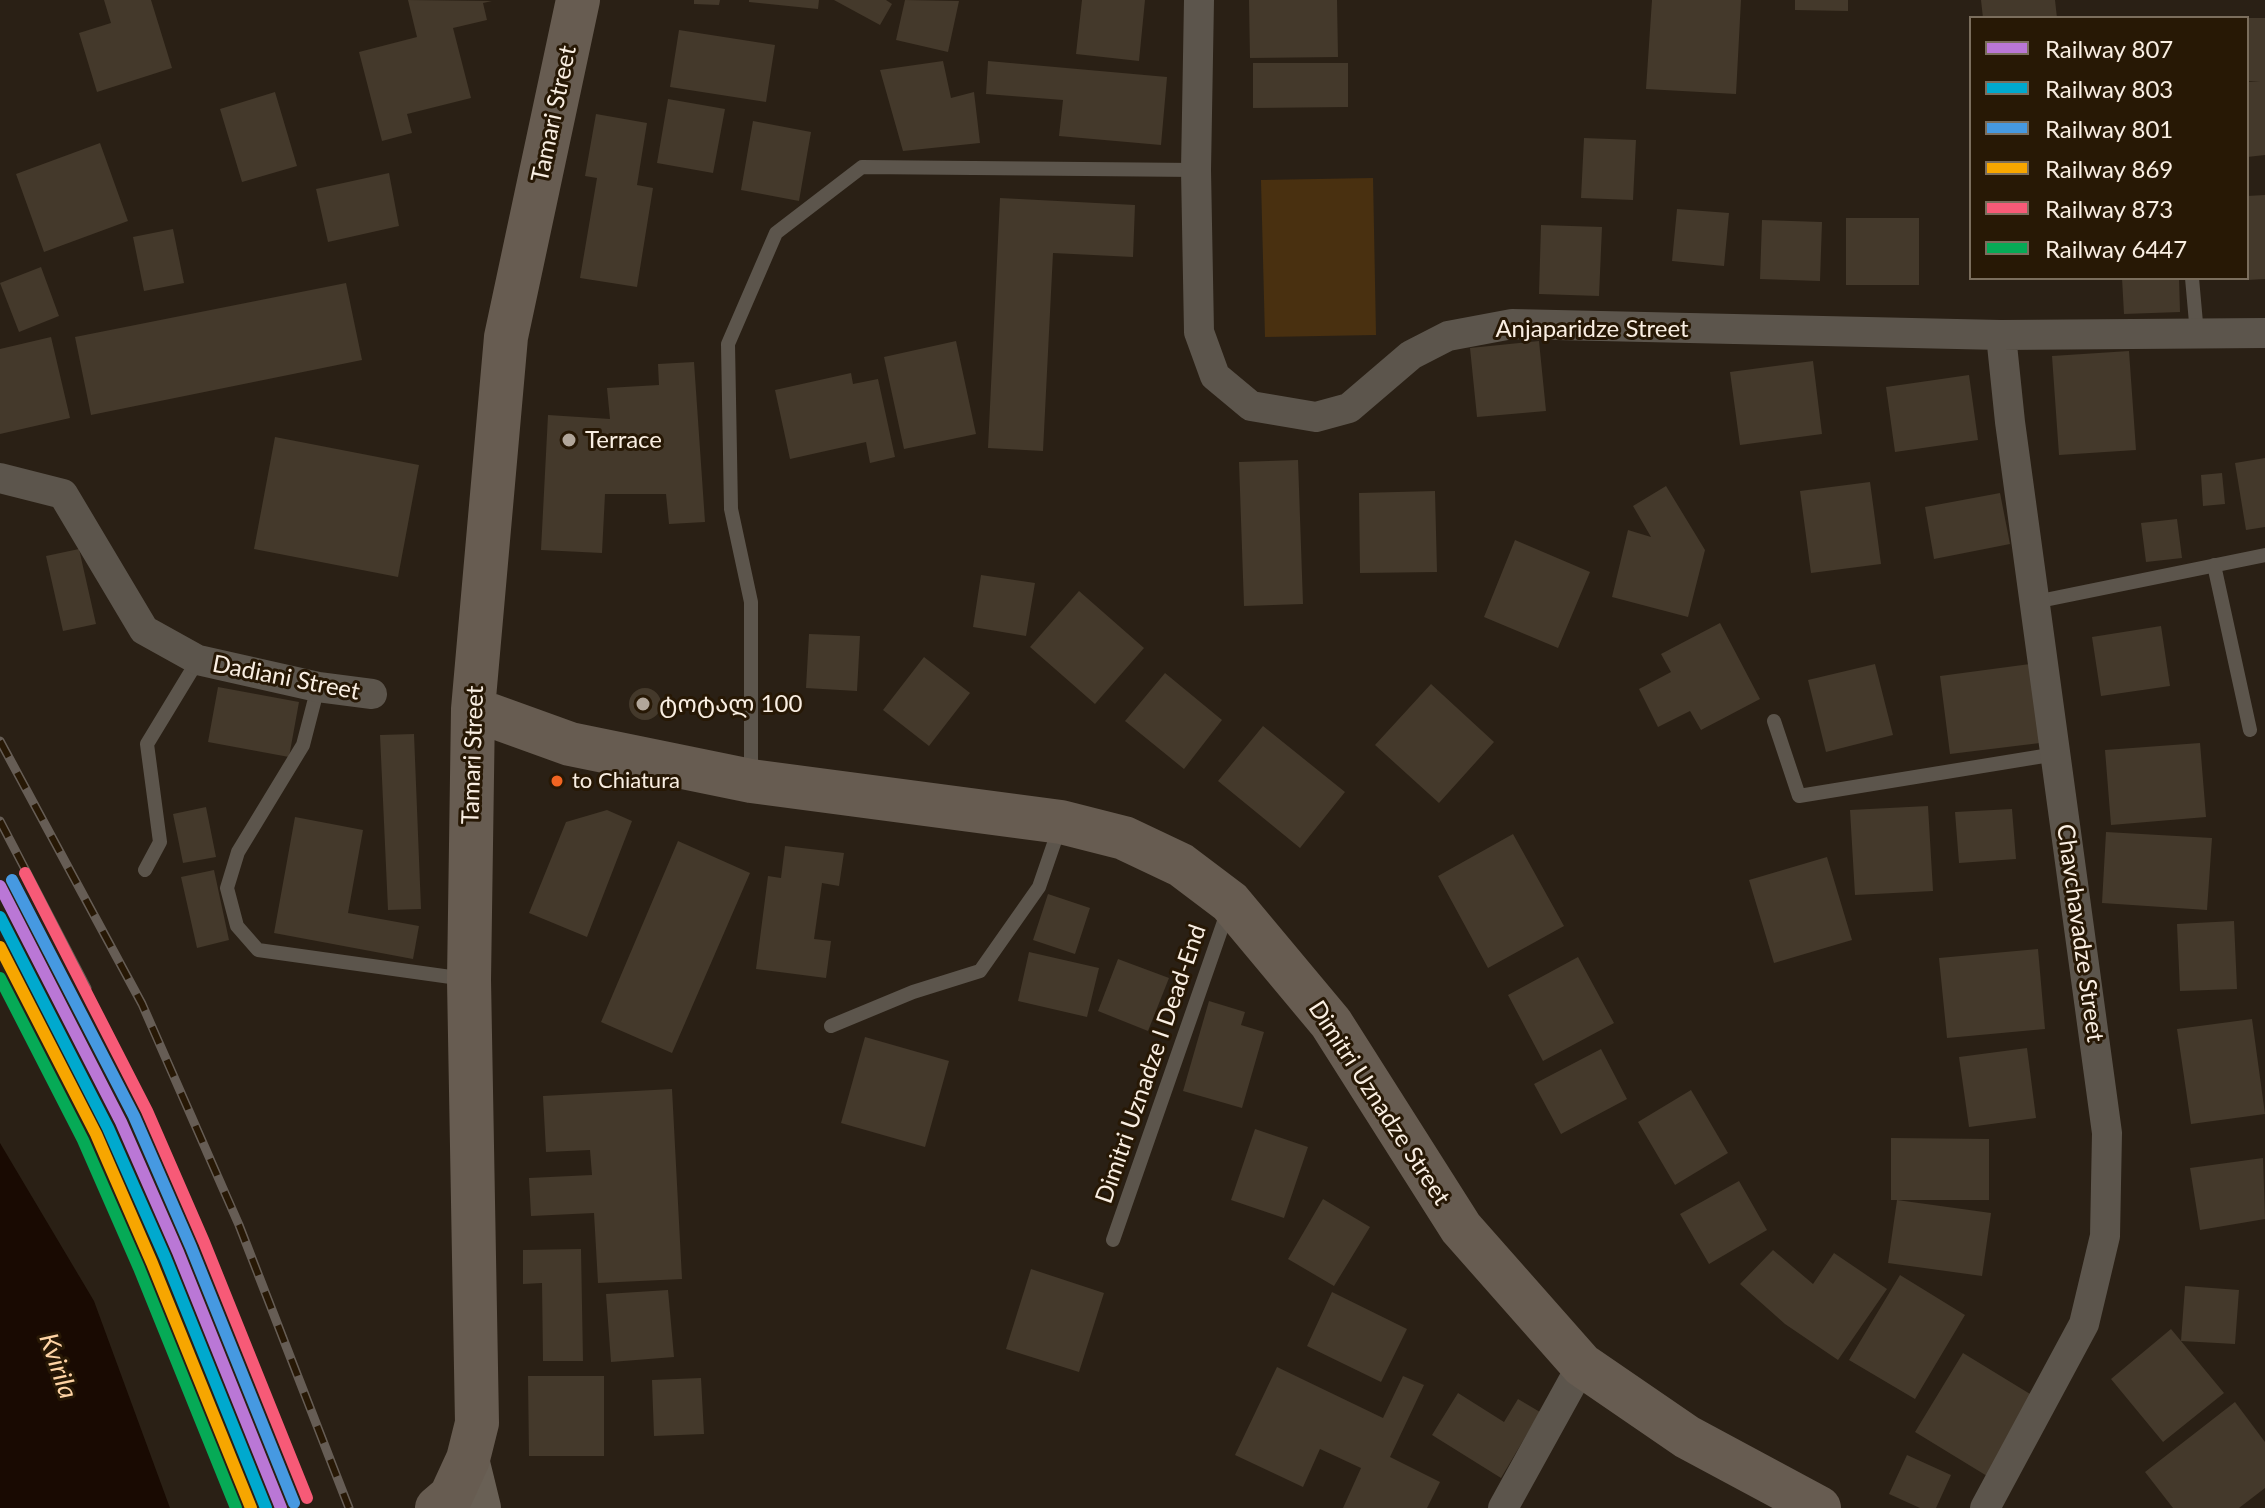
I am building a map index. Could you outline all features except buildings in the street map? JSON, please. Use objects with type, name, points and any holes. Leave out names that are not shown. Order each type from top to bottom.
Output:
[{"type":"main road","name":"Tamari Street","points":[[459,1493],[477,1423],[469,980],[473,709],[506,337],[578,0]]},
{"type":"main road","name":"Dimitri Uznadze Street","points":[[473,709],[570,744],[751,781],[1061,822],[1124,838],[1181,865],[1230,902],[1331,1023],[1461,1228],[1582,1365],[1687,1437],[1819,1508]]},
{"type":"street","name":"Anjaparidze Street","points":[[1199,0],[1196,170],[1199,332],[1215,376],[1251,406],[1316,417],[1349,408],[1411,355],[1448,336],[1512,324],[2001,335],[2265,333]]},
{"type":"street","name":"Chavchavadze Street","points":[[1985,1508],[2084,1324],[2105,1236],[2107,1133],[2001,335]]},
{"type":"street","name":"Dadiani Street","points":[[0,478],[63,494],[144,630],[198,660],[318,687],[372,694]]},
{"type":"street","points":[[1503,1508],[1582,1365]]},
{"type":"lane","points":[[751,781],[751,602],[731,509],[728,344],[776,233],[862,167],[1196,170]]},
{"type":"lane","points":[[2192,280],[2197,334]]},
{"type":"lane","points":[[2035,602],[2265,555]]},
{"type":"lane","points":[[2214,565],[2250,730]]},
{"type":"lane","points":[[145,870],[160,842],[147,744],[198,660]]},
{"type":"lane","points":[[318,687],[303,745],[238,852],[227,888],[237,926],[258,950],[469,980]]},
{"type":"lane","points":[[1774,721],[1799,796],[2056,754]]},
{"type":"lane","points":[[831,1026],[913,992],[980,971],[1039,887],[1061,822]]},
{"type":"lane","name":"Dimitri Uznadze I Dead-End","points":[[1113,1240],[1230,902]]},
{"type":"shaded area","points":[[1373,178],[1376,335],[1265,337],[1261,180]]},
{"type":"water","name":"Kvirila","points":[[0,1143],[94,1301],[170,1508],[0,1508]]},
{"type":"railway","points":[[0,741],[142,1004],[239,1225],[349,1508]]},
{"type":"railway","points":[[0,821],[87,988]]},
{"type":"rail line","name":"873","points":[[25,873],[147,1111],[204,1242],[307,1498]]},
{"type":"rail line","name":"801","points":[[12,880],[134,1116],[191,1247],[294,1503]]},
{"type":"rail line","name":"807","points":[[0,886],[121,1122],[178,1252],[281,1508]]},
{"type":"rail line","name":"803","points":[[0,917],[108,1128],[165,1257],[266,1508]]},
{"type":"rail line","name":"869","points":[[0,947],[96,1134],[251,1508]]},
{"type":"rail line","name":"6447","points":[[0,978],[83,1140],[139,1268],[236,1508]]},
{"type":"place","name":"Terrace","points":[[569,440]]},
{"type":"place","name":"ტოტალ 100","points":[[643,704]]},
{"type":"place","name":"to Chiatura","points":[[557,781]]}]
